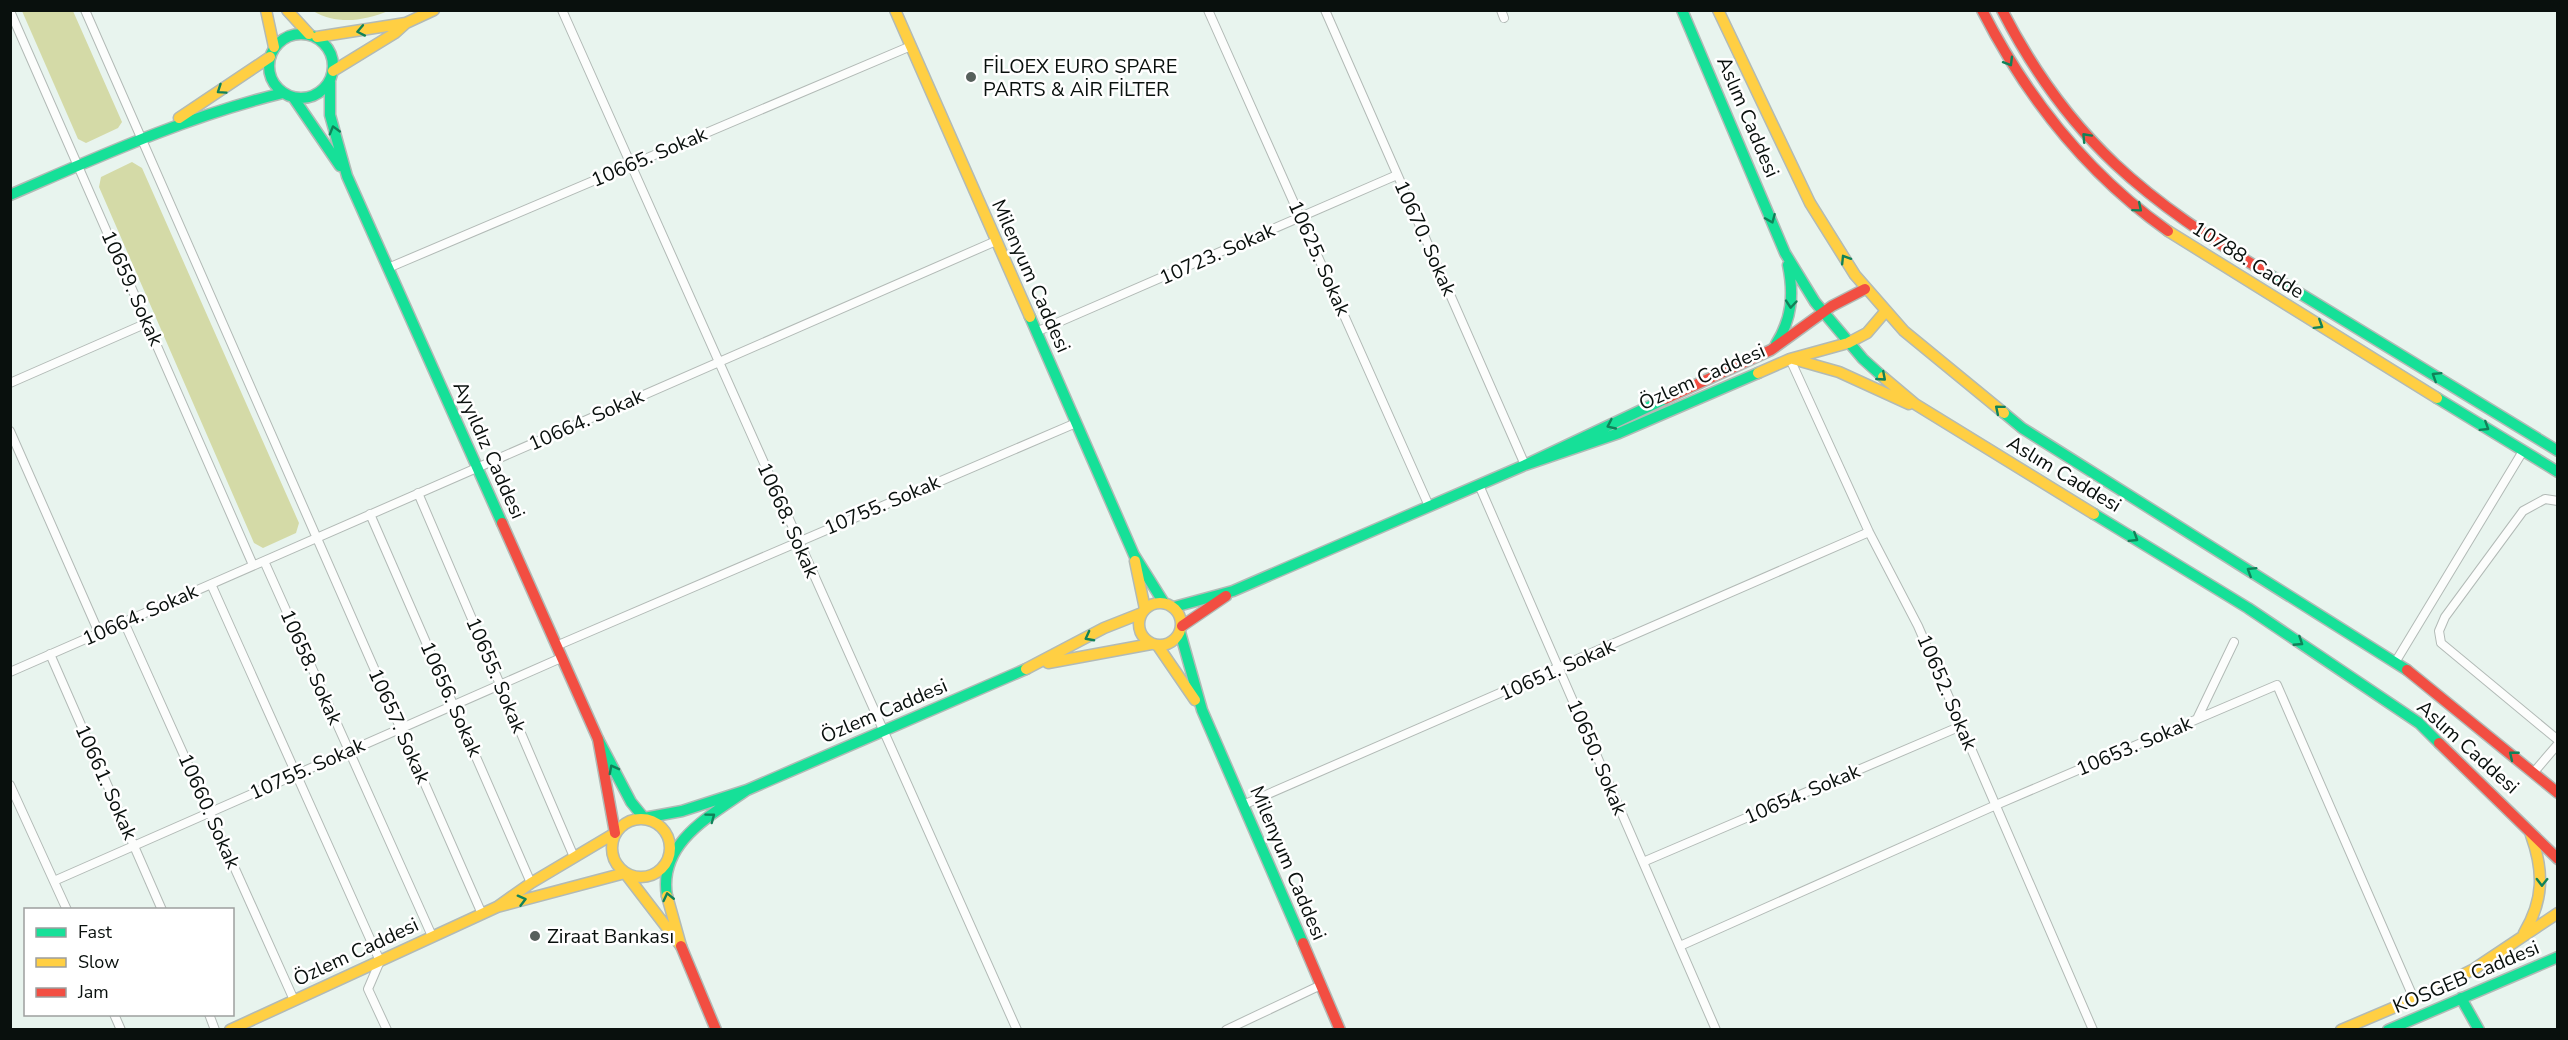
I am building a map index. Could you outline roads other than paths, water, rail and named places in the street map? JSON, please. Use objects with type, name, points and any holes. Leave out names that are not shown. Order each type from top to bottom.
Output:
[{"type":"street","points":[[85,10],[316,538]]},
{"type":"street","points":[[266,10],[272,52],[271,77],[288,95]]},
{"type":"street","points":[[288,10],[313,36],[330,49],[333,60],[332,76]]},
{"type":"street","points":[[169,125],[272,52],[290,35],[313,36],[406,23],[434,10]]},
{"type":"street","name":"10668. Sokak","points":[[562,10],[882,732],[1017,1029]]},
{"type":"street","name":"Milenyum Caddesi","points":[[895,10],[1134,555]]},
{"type":"street","name":"10625. Sokak","points":[[1208,10],[1429,506]]},
{"type":"street","name":"10670. Sokak","points":[[1325,10],[1525,465]]},
{"type":"street","name":"Aslım Caddesi","points":[[1682,10],[1785,253],[1823,312],[1848,344],[1889,383],[1934,415],[2248,608],[2419,723],[2527,826],[2558,860]]},
{"type":"street","name":"Aslım Caddesi","points":[[1718,10],[1810,203],[1865,289],[1904,331],[2022,429],[2396,661],[2558,793]]},
{"type":"street","name":"10788. Cadde","points":[[1982,10],[2007,60],[2043,113],[2090,166],[2142,212],[2199,252],[2558,472]]},
{"type":"street","name":"10788. Cadde","points":[[2002,10],[2029,61],[2056,103],[2099,151],[2149,196],[2207,235],[2558,452]]},
{"type":"street","name":"10659. Sokak","points":[[10,11],[253,565]]},
{"type":"street","points":[[10,195],[169,125],[249,100],[288,95],[313,96],[322,90],[332,76],[406,23]]},
{"type":"street","name":"10665. Sokak","points":[[388,268],[911,46]]},
{"type":"street","name":"Ayyıldız Caddesi","points":[[332,76],[330,115],[347,176],[598,739],[632,802],[644,818]]},
{"type":"street","name":"Ayyıldız Caddesi","points":[[288,95],[347,176]]},
{"type":"street","name":"10723. Sokak","points":[[1036,332],[1397,175]]},
{"type":"street","name":"10664. Sokak","points":[[10,672],[996,240]]},
{"type":"street","points":[[1771,350],[1784,331],[1792,310],[1791,279],[1785,253]]},
{"type":"street","name":"Özlem Caddesi","points":[[1169,605],[1233,591],[1525,465],[1771,350],[1842,299],[1865,289]]},
{"type":"street","name":"Özlem Caddesi","points":[[1525,465],[1619,433],[1790,359],[1848,344],[1867,333],[1885,312]]},
{"type":"street","points":[[10,383],[147,324]]},
{"type":"street","points":[[1790,359],[1825,366],[1848,374],[1895,399],[1934,415]]},
{"type":"street","name":"10652. Sokak","points":[[1790,359],[1869,532],[1918,626],[2093,1029]]},
{"type":"street","name":"10755. Sokak","points":[[556,646],[1076,423]]},
{"type":"street","points":[[10,431],[99,633]]},
{"type":"street","points":[[2396,661],[2523,451]]},
{"type":"street","name":"10650. Sokak","points":[[1479,485],[1716,1029]]},
{"type":"street","name":"10655. Sokak","points":[[418,493],[574,857]]},
{"type":"street","points":[[2534,772],[2558,742],[2441,643],[2439,631],[2445,617],[2523,511],[2545,499],[2558,501]]},
{"type":"street","name":"10656. Sokak","points":[[370,514],[531,883]]},
{"type":"street","name":"10651. Sokak","points":[[1244,805],[1869,532]]},
{"type":"street","name":"10657. Sokak","points":[[316,538],[482,914]]},
{"type":"street","points":[[1134,555],[1169,605],[1178,612],[1184,652],[1202,710]]},
{"type":"street","points":[[1134,555],[1144,611],[1139,627],[1141,633],[1154,645],[1202,710]]},
{"type":"street","name":"10658. Sokak","points":[[264,561],[432,936]]},
{"type":"street","points":[[211,584],[380,961],[368,989],[387,1029]]},
{"type":"street","name":"Özlem Caddesi","points":[[1181,629],[1233,591]]},
{"type":"street","points":[[1144,611],[1153,604],[1169,605]]},
{"type":"street","name":"Özlem Caddesi","points":[[644,818],[682,811],[747,790],[1036,665],[1104,628],[1144,611]]},
{"type":"street","name":"10660. Sokak","points":[[124,622],[294,1000]]},
{"type":"street","points":[[1154,645],[1171,643],[1181,629]]},
{"type":"street","points":[[2197,719],[2234,642]]},
{"type":"street","name":"Özlem Caddesi","points":[[1036,665],[1154,645]]},
{"type":"street","name":"10661. Sokak","points":[[50,654],[162,908]]},
{"type":"street","name":"10755. Sokak","points":[[54,881],[561,657]]},
{"type":"street","name":"10653. Sokak","points":[[1680,946],[1996,805],[2277,686],[2414,999]]},
{"type":"street","name":"Milenyum Caddesi","points":[[1202,710],[1340,1029]]},
{"type":"street","name":"10654. Sokak","points":[[1643,862],[1961,726]]},
{"type":"street","name":"Ayyıldız Caddesi","points":[[598,739],[615,834]]},
{"type":"street","points":[[10,785],[67,908]]},
{"type":"street","name":"Özlem Caddesi","points":[[669,857],[694,831],[747,790]]},
{"type":"street","points":[[681,946],[614,860],[612,842],[615,834],[627,822],[644,818],[652,820],[666,831],[670,848],[665,880],[681,946],[716,1029]]},
{"type":"street","points":[[2514,944],[2534,916],[2543,888],[2540,859],[2527,826]]},
{"type":"street","name":"Özlem Caddesi","points":[[498,907],[531,883],[615,834]]},
{"type":"street","points":[[625,873],[633,876],[651,875],[658,871],[669,857]]},
{"type":"street","name":"Özlem Caddesi","points":[[230,1029],[498,907],[625,873]]},
{"type":"street","name":"KOSGEB Caddesi","points":[[2341,1029],[2414,999],[2474,969],[2558,913]]},
{"type":"street","points":[[2540,925],[2558,921]]},
{"type":"street","name":"KOSGEB Caddesi","points":[[2388,1029],[2557,958]]},
{"type":"street","points":[[1226,1029],[1321,985]]},
{"type":"street","points":[[2461,998],[2479,1029]]},
{"type":"place","name":"FİLOEX EURO SPARE PARTS & AİR FİLTER","points":[[971,77]]},
{"type":"place","name":"Ziraat Bankası","points":[[535,936]]}]
